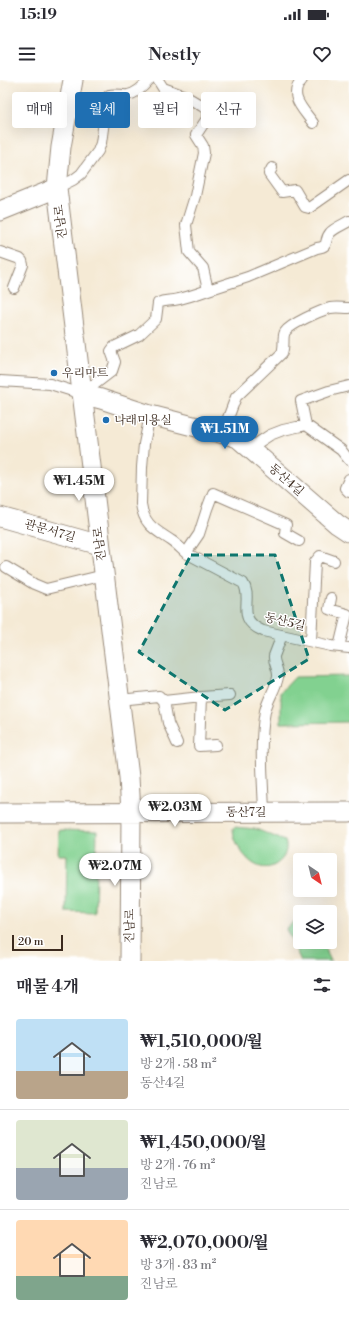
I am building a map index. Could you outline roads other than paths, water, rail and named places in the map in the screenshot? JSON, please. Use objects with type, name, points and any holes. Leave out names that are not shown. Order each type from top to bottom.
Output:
[{"type":"street","name":"진남로","points":[[73,80],[61,147],[57,188],[129,777],[131,813],[130,961]]},
{"type":"street","points":[[0,211],[57,188]]},
{"type":"street","name":"동산4길","points":[[82,394],[150,415],[238,438],[337,524],[349,532]]},
{"type":"street","name":"관문서7길","points":[[0,517],[100,545]]},
{"type":"street","name":"동산7길","points":[[0,813],[349,812]]},
{"type":"lane","points":[[57,188],[73,180],[80,174],[98,151],[101,143],[107,99],[109,95],[128,95],[135,92],[149,80]]},
{"type":"lane","points":[[158,80],[163,88],[186,96],[202,106],[210,114],[196,135],[203,146],[204,153],[195,196],[186,224],[189,252],[203,268],[208,290]]},
{"type":"lane","points":[[302,80],[296,88],[295,95],[313,124]]},
{"type":"lane","points":[[272,168],[269,174],[282,192],[295,190],[305,207],[309,208],[313,207],[349,180]]},
{"type":"lane","points":[[0,381],[50,384],[82,394],[112,371],[115,362],[111,351],[114,347],[139,335],[156,319],[158,303],[187,297],[248,277],[317,248],[323,247],[326,244],[327,237],[330,232],[349,221]]},
{"type":"lane","points":[[0,252],[22,261],[23,265],[14,288]]},
{"type":"lane","points":[[224,434],[236,397],[282,353],[284,334],[287,329],[306,318],[331,308],[349,308]]},
{"type":"lane","points":[[349,386],[301,401],[306,425],[341,450],[349,460]]},
{"type":"lane","name":"동산5길","points":[[150,415],[142,467],[142,508],[152,528],[172,541],[186,553],[243,583],[245,588],[246,612],[250,623],[253,626],[263,631],[344,647]]},
{"type":"lane","points":[[250,448],[270,435],[283,430],[306,425]]},
{"type":"lane","points":[[349,479],[345,488],[349,492]]},
{"type":"lane","points":[[186,553],[199,534],[207,508],[214,493],[286,525],[285,533],[299,541]]},
{"type":"lane","points":[[311,641],[315,562],[320,556],[334,561]]},
{"type":"lane","points":[[6,567],[34,584],[46,589],[104,575]]},
{"type":"lane","points":[[332,598],[329,609],[347,614],[344,647]]},
{"type":"lane","points":[[264,812],[262,748],[264,719],[278,676],[274,659],[282,635]]},
{"type":"lane","points":[[164,701],[230,695]]},
{"type":"lane","points":[[119,700],[159,696],[164,701],[168,722],[177,743]]},
{"type":"lane","points":[[201,697],[199,746],[216,745]]},
{"type":"place","name":"우리마트","points":[[54,373]]},
{"type":"place","name":"나래미용실","points":[[106,420]]}]
